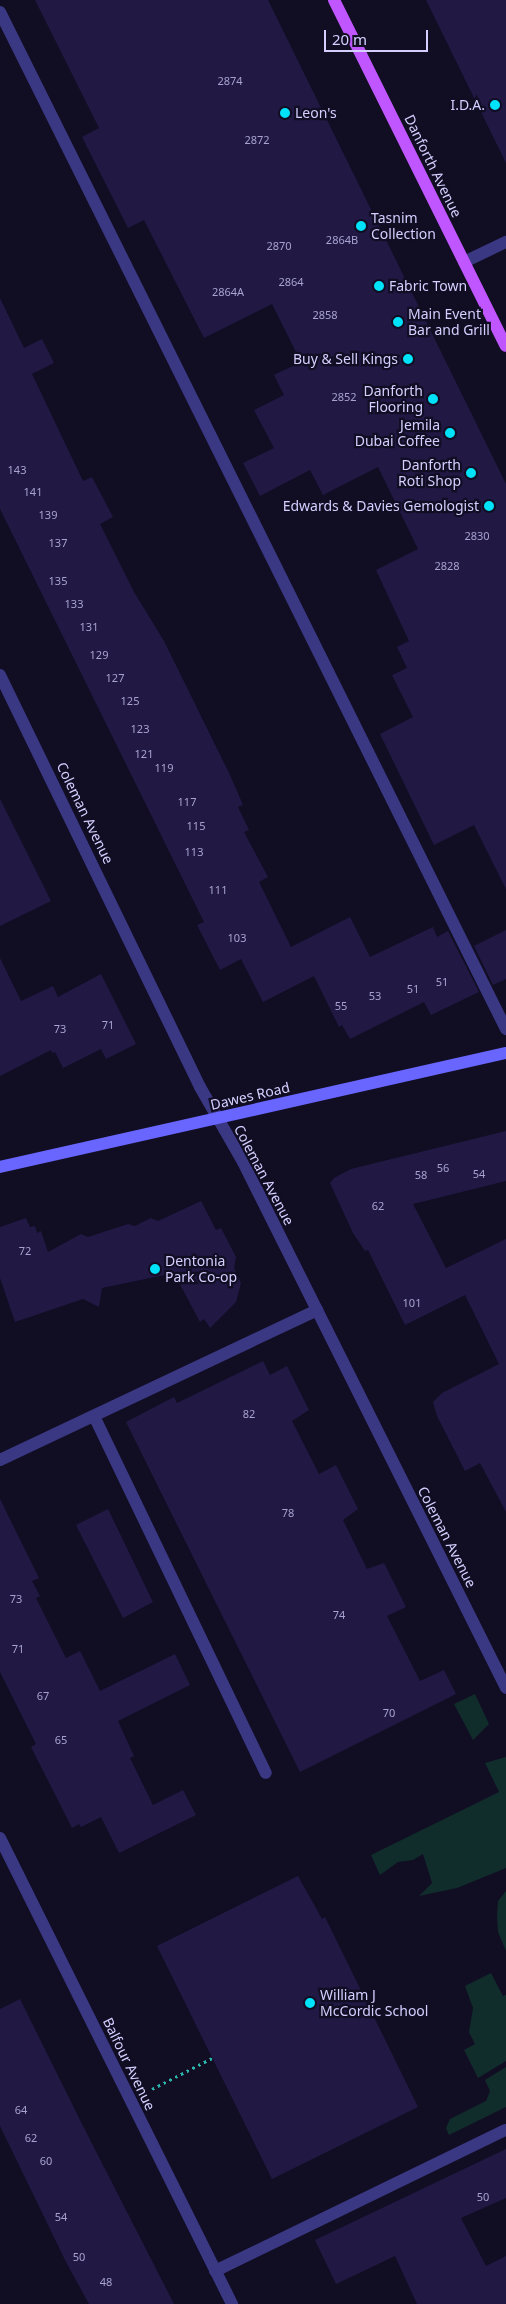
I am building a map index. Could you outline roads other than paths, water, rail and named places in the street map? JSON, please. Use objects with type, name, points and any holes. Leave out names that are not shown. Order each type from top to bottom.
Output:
[{"type":"main road","name":"Danforth Avenue","points":[[334,0],[506,346]]},
{"type":"street","points":[[0,12],[506,1030]]},
{"type":"street","points":[[464,262],[506,242]]},
{"type":"street","name":"Coleman Avenue","points":[[0,675],[216,1119],[242,1162],[506,1688]]},
{"type":"street","name":"Dawes Road","points":[[0,1167],[506,1053]]},
{"type":"street","points":[[0,1460],[317,1310]]},
{"type":"street","points":[[94,1416],[266,1773]]},
{"type":"street","name":"Balfour Avenue","points":[[0,1838],[232,2304]]},
{"type":"street","points":[[215,2271],[506,2130]]},
{"type":"place","name":"I.D.A.","points":[[495,105]]},
{"type":"place","name":"Leon's","points":[[285,113]]},
{"type":"place","name":"Tasnim Collection","points":[[361,226]]},
{"type":"place","name":"Fabric Town","points":[[379,286]]},
{"type":"place","name":"Main Event Bar and Grill","points":[[398,322]]},
{"type":"place","name":"Buy & Sell Kings","points":[[408,359]]},
{"type":"place","name":"Danforth Flooring","points":[[433,399]]},
{"type":"place","name":"Jemila Dubai Coffee","points":[[450,433]]},
{"type":"place","name":"Danforth Roti Shop","points":[[471,473]]},
{"type":"place","name":"Edwards & Davies Gemologist","points":[[489,506]]},
{"type":"place","name":"Dentonia Park Co-op","points":[[155,1269]]},
{"type":"place","name":"William J McCordic School","points":[[310,2003]]}]
